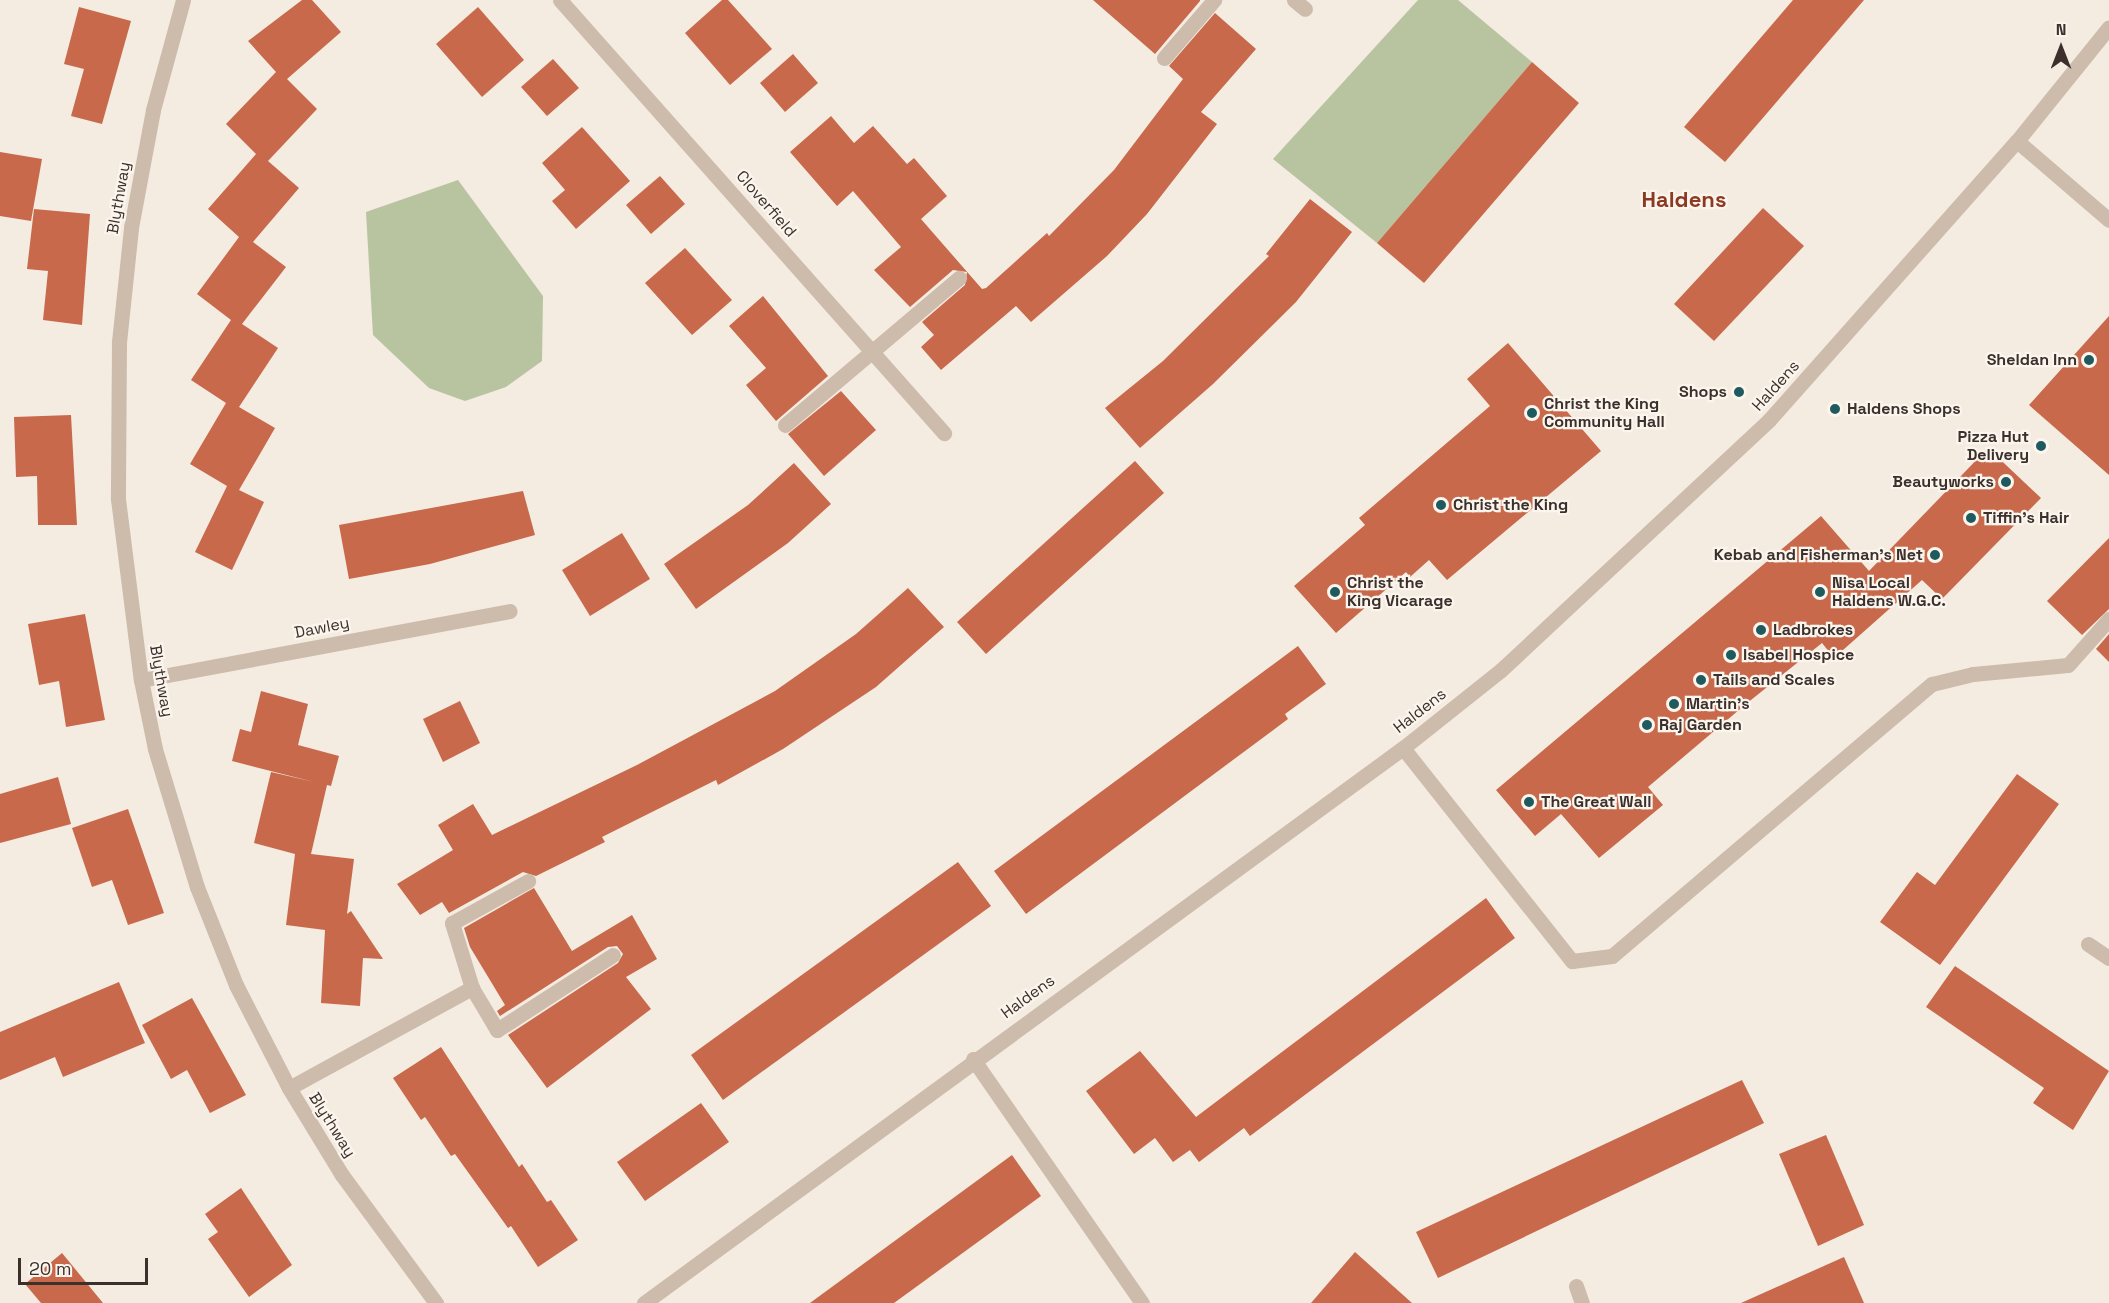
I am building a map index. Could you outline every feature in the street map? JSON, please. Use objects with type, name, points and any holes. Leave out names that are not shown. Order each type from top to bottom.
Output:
[{"type":"street","name":"Blythway","points":[[183,0],[153,110],[131,228],[119,343],[118,499],[141,680],[155,749],[197,887],[236,985],[289,1088],[342,1175],[436,1303]]},
{"type":"street","name":"Cloverfield","points":[[560,0],[944,433]]},
{"type":"street","points":[[1164,58],[1214,0]]},
{"type":"street","name":"Haldens","points":[[644,1303],[973,1059],[1403,748],[1501,670],[1769,420],[2017,141],[2109,27]]},
{"type":"street","points":[[2017,141],[2109,220]]},
{"type":"street","points":[[785,425],[959,278]]},
{"type":"street","name":"Dawley","points":[[141,680],[510,611]]},
{"type":"street","points":[[1403,748],[1572,961],[1612,956],[1932,684],[1973,674],[2068,665],[2109,619]]},
{"type":"street","points":[[528,881],[452,923],[472,988],[497,1030],[613,955]]},
{"type":"street","points":[[2088,944],[2109,958]]},
{"type":"street","points":[[289,1088],[472,988]]},
{"type":"street","points":[[973,1059],[1142,1303]]},
{"type":"street","points":[[1576,1286],[1582,1303]]},
{"type":"green space","points":[[1418,0],[1458,0],[1532,62],[1377,243],[1273,159]]},
{"type":"green space","points":[[458,180],[543,296],[542,361],[506,387],[465,401],[429,388],[373,335],[366,212]]},
{"type":"building","points":[[302,0],[312,0],[341,32],[287,79],[317,109],[268,161],[299,188],[253,242],[286,267],[242,324],[278,348],[239,407],[275,428],[239,490],[264,502],[232,570],[195,552],[227,486],[190,464],[226,403],[191,380],[231,320],[197,294],[239,237],[208,209],[256,154],[226,124],[276,72],[248,41]]},
{"type":"building","points":[[722,0],[728,0],[772,49],[730,85],[685,33]]},
{"type":"building","points":[[1093,0],[1200,0],[1200,1],[1155,54]]},
{"type":"building","points":[[1793,0],[1864,0],[1725,162],[1684,127]]},
{"type":"building","points":[[79,7],[131,21],[102,124],[71,116],[84,69],[64,64]]},
{"type":"building","points":[[478,7],[524,60],[482,97],[436,44]]},
{"type":"building","points":[[1215,13],[1256,49],[1201,112],[1217,124],[1147,214],[1107,256],[1031,322],[1016,306],[941,370],[921,347],[934,335],[922,322],[965,285],[967,272],[953,270],[910,307],[874,270],[901,247],[853,191],[837,206],[790,152],[831,116],[854,143],[873,126],[907,164],[914,158],[947,196],[921,219],[982,289],[986,288],[1047,233],[1049,236],[1114,170],[1183,79],[1169,66]]},
{"type":"building","points":[[793,54],[818,83],[785,112],[760,83]]},
{"type":"building","points":[[553,59],[579,88],[547,116],[521,87]]},
{"type":"building","points":[[1532,62],[1579,103],[1424,283],[1377,243]]},
{"type":"building","points":[[582,127],[630,181],[576,229],[552,201],[565,190],[542,163]]},
{"type":"building","points":[[0,152],[42,159],[31,221],[0,216]]},
{"type":"building","points":[[660,176],[685,204],[651,234],[626,205]]},
{"type":"building","points":[[1310,199],[1352,232],[1296,302],[1213,384],[1140,448],[1105,408],[1163,361],[1269,256],[1266,254]]},
{"type":"building","points":[[1763,208],[1804,246],[1714,341],[1674,304]]},
{"type":"building","points":[[34,209],[90,214],[82,325],[43,320],[48,271],[27,269]]},
{"type":"building","points":[[685,248],[732,300],[692,335],[645,283]]},
{"type":"building","points":[[763,296],[828,376],[776,421],[746,385],[766,368],[729,326]]},
{"type":"building","name":"Sheldan Inn","points":[[2109,316],[2109,475],[2029,405]]},
{"type":"building","points":[[1508,343],[1601,451],[1447,580],[1429,560],[1410,577],[1406,572],[1336,633],[1294,586],[1365,525],[1359,518],[1490,406],[1467,379]]},
{"type":"building","points":[[841,391],[876,430],[824,476],[788,434]]},
{"type":"building","points":[[71,415],[77,525],[38,525],[37,476],[16,477],[14,417]]},
{"type":"building","points":[[1988,448],[2041,498],[1942,599],[1922,580],[1834,658],[1822,643],[1746,704],[1648,787],[1663,805],[1599,858],[1561,814],[1535,836],[1496,790],[1821,516],[1869,571]]},
{"type":"building","points":[[1135,461],[1164,493],[986,654],[957,622]]},
{"type":"building","points":[[794,463],[831,504],[788,543],[696,609],[664,564],[748,505]]},
{"type":"building","points":[[523,491],[535,535],[430,564],[349,579],[339,525]]},
{"type":"building","points":[[622,533],[650,579],[590,616],[562,570]]},
{"type":"building","points":[[2109,538],[2109,609],[2082,635],[2047,601]]},
{"type":"building","points":[[908,588],[944,627],[876,687],[783,749],[718,785],[716,780],[602,837],[605,842],[536,876],[523,872],[449,913],[442,902],[420,915],[397,884],[453,850],[438,825],[473,804],[492,835],[637,765],[775,691],[856,634]]},
{"type":"building","points":[[85,614],[105,720],[66,727],[59,681],[39,685],[28,624]]},
{"type":"building","points":[[2109,634],[2109,662],[2096,649]]},
{"type":"building","points":[[1298,646],[1326,684],[1285,714],[1288,719],[1026,914],[994,871]]},
{"type":"building","points":[[261,691],[308,704],[298,745],[339,756],[331,786],[327,785],[311,854],[354,859],[347,914],[351,911],[383,959],[363,958],[360,1006],[321,1003],[325,930],[286,925],[295,854],[254,843],[271,772],[314,782],[232,761],[240,729],[251,732]]},
{"type":"building","points":[[460,701],[480,743],[443,762],[423,719]]},
{"type":"building","points":[[2017,774],[2059,804],[1940,965],[1880,922],[1917,872],[1935,885]]},
{"type":"building","points":[[58,777],[71,824],[0,843],[0,794]]},
{"type":"building","points":[[128,809],[164,913],[128,925],[112,880],[92,887],[72,828]]},
{"type":"building","points":[[958,862],[991,906],[723,1100],[691,1055]]},
{"type":"building","points":[[534,888],[572,951],[632,915],[657,959],[626,977],[651,1009],[547,1088],[508,1035],[618,963],[623,954],[617,946],[608,947],[500,1016],[497,1011],[505,1005],[470,947],[464,928]]},
{"type":"building","points":[[1486,898],[1515,938],[1250,1136],[1244,1128],[1199,1162],[1190,1150],[1173,1162],[1155,1138],[1134,1154],[1086,1091],[1140,1051],[1196,1117]]},
{"type":"building","points":[[1955,966],[2109,1071],[2073,1130],[2033,1103],[2044,1088],[1926,1007]]},
{"type":"building","points":[[119,982],[145,1043],[63,1077],[55,1057],[0,1080],[0,1032]]},
{"type":"building","points":[[192,998],[246,1095],[210,1113],[187,1070],[171,1079],[142,1025]]},
{"type":"building","points":[[441,1047],[519,1167],[522,1164],[547,1202],[551,1200],[578,1240],[538,1267],[511,1226],[508,1228],[455,1154],[451,1156],[425,1117],[421,1120],[393,1078]]},
{"type":"building","points":[[1742,1080],[1764,1123],[1438,1278],[1416,1232]]},
{"type":"building","points":[[701,1103],[729,1142],[645,1201],[617,1162]]},
{"type":"building","points":[[1826,1135],[1864,1225],[1818,1246],[1779,1154]]},
{"type":"building","points":[[1012,1155],[1041,1196],[894,1303],[810,1303]]},
{"type":"building","points":[[241,1188],[292,1265],[249,1297],[208,1239],[218,1232],[205,1214]]},
{"type":"building","points":[[1355,1252],[1412,1303],[1311,1303]]},
{"type":"building","points":[[62,1253],[103,1303],[41,1303],[25,1284]]},
{"type":"building","points":[[1844,1257],[1864,1303],[1741,1303]]},
{"type":"place","name":"Sheldan Inn","points":[[2089,360]]},
{"type":"place","name":"Shops","points":[[1739,392]]},
{"type":"place","name":"Haldens Shops","points":[[1835,409]]},
{"type":"place","name":"Christ the King Community Hall","points":[[1532,413]]},
{"type":"place","name":"Pizza Hut Delivery","points":[[2041,446]]},
{"type":"place","name":"Beautyworks","points":[[2006,482]]},
{"type":"place","name":"Christ the King","points":[[1441,505]]},
{"type":"place","name":"Tiffin's Hair","points":[[1971,518]]},
{"type":"place","name":"Kebab and Fisherman's Net","points":[[1935,555]]},
{"type":"place","name":"Christ the King Vicarage","points":[[1335,592]]},
{"type":"place","name":"Nisa Local Haldens W.G.C.","points":[[1820,592]]},
{"type":"place","name":"Ladbrokes","points":[[1761,630]]},
{"type":"place","name":"Isabel Hospice","points":[[1731,655]]},
{"type":"place","name":"Tails and Scales","points":[[1701,680]]},
{"type":"place","name":"Martin's","points":[[1674,704]]},
{"type":"place","name":"Raj Garden","points":[[1647,725]]},
{"type":"place","name":"The Great Wall","points":[[1529,802]]},
{"type":"district","name":"Haldens","points":[[1684,200]]}]
